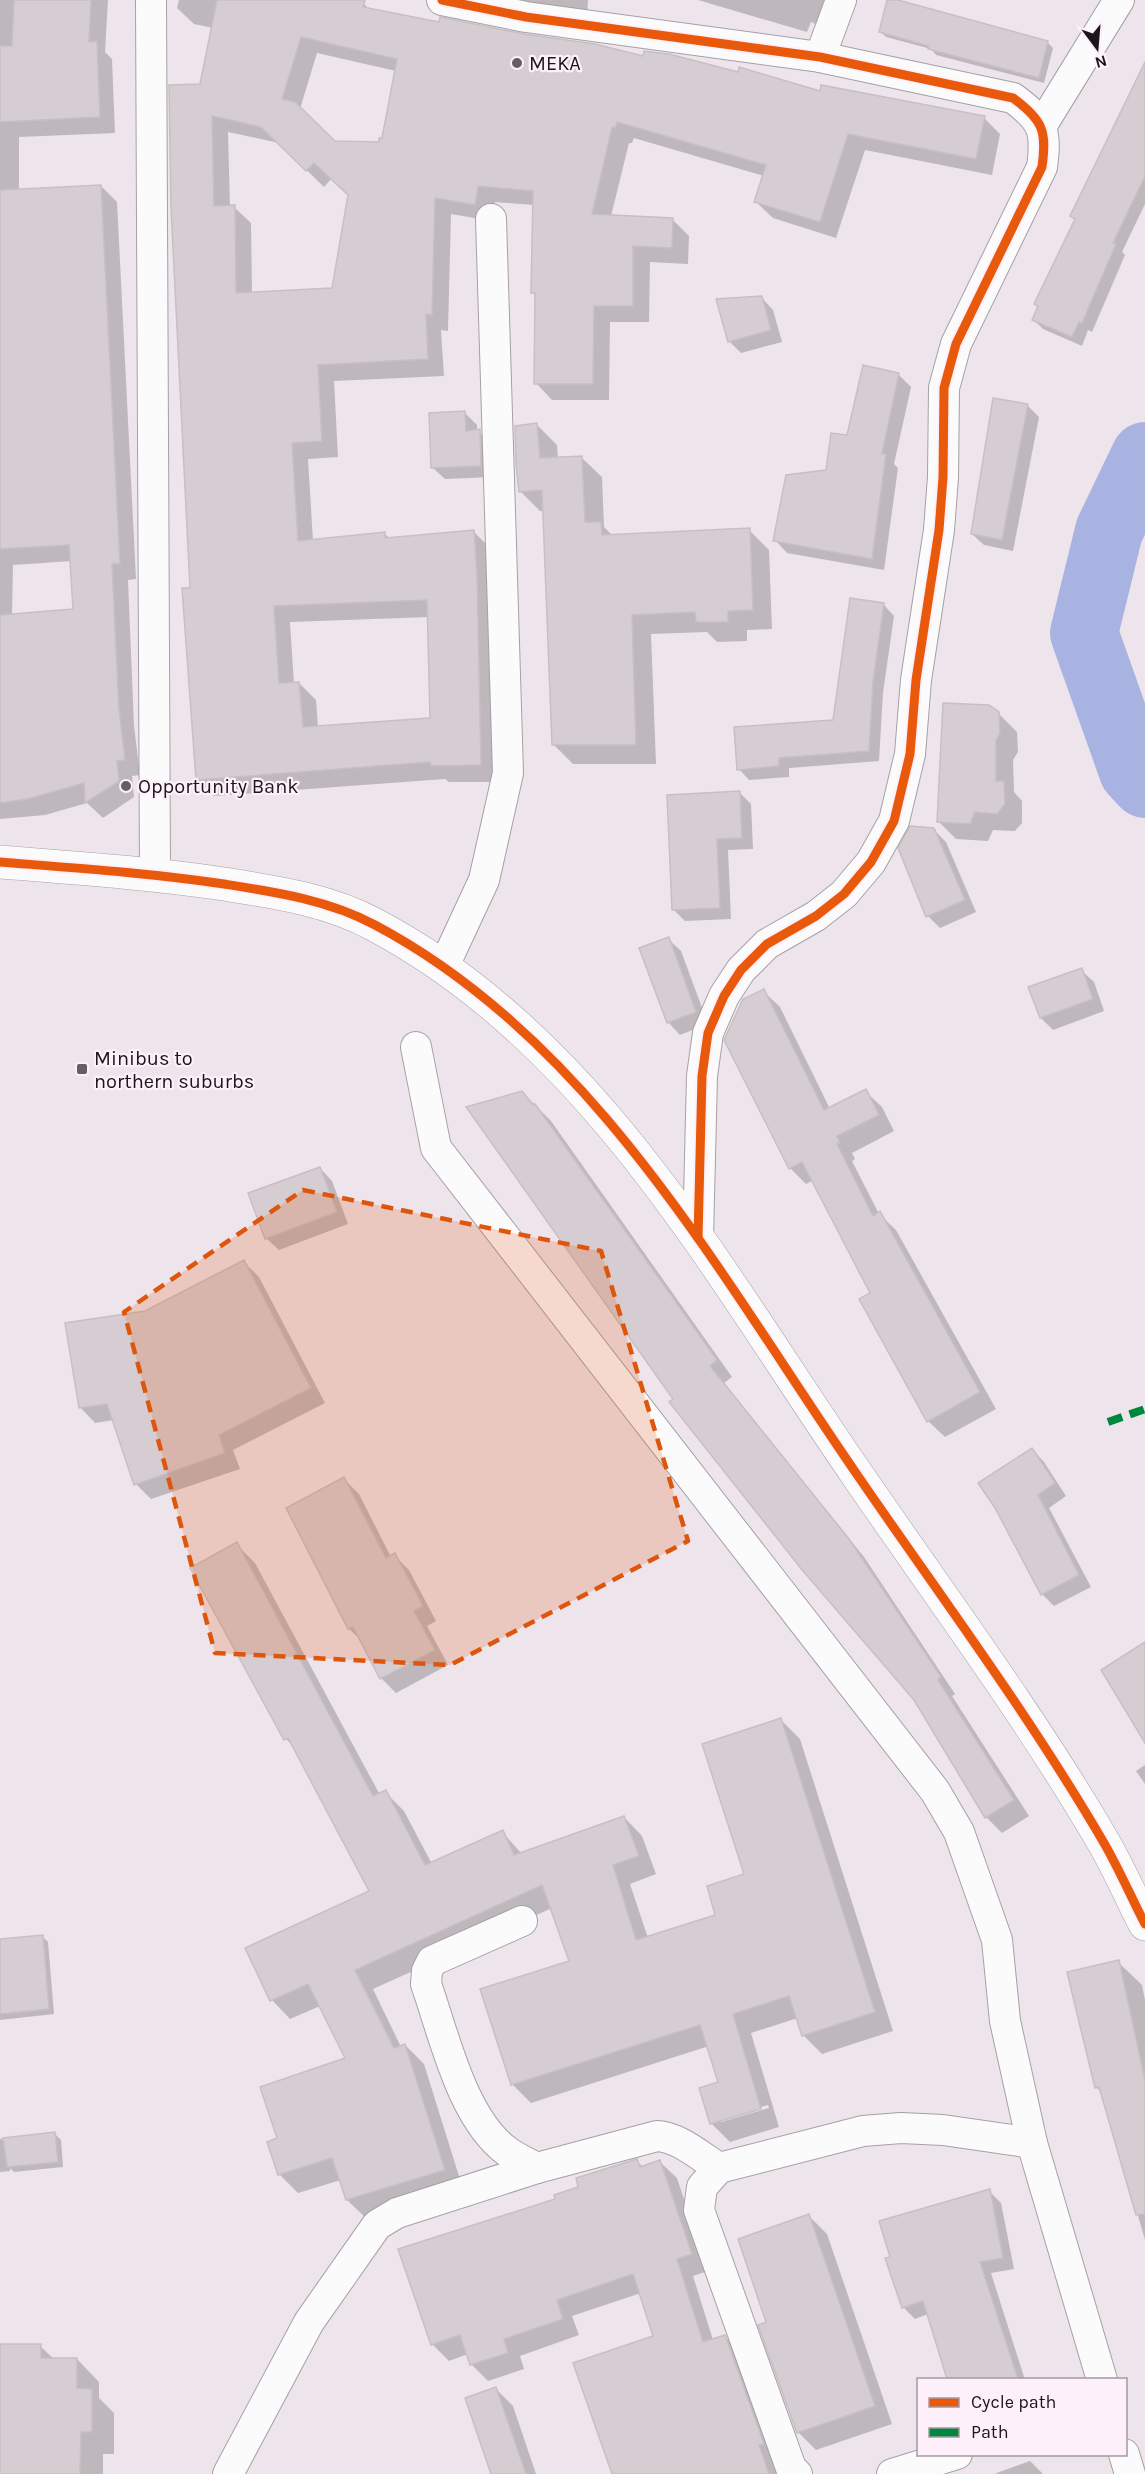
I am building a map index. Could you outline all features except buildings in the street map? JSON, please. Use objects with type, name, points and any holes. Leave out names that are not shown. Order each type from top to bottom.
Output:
[{"type":"street","points":[[151,0],[155,874]]},
{"type":"street","points":[[442,0],[526,17],[820,57],[1013,98],[1030,111],[1042,125],[1045,145],[1042,167],[956,344],[944,388],[944,477],[939,530],[916,680],[910,754],[894,821],[871,862],[844,894],[816,916],[767,944],[741,970],[724,996],[708,1033],[702,1076],[698,1238]]},
{"type":"street","points":[[820,57],[841,0]]},
{"type":"street","points":[[1042,125],[1119,0]]},
{"type":"street","points":[[444,966],[484,880],[508,772],[491,219]]},
{"type":"street","points":[[0,862],[155,874],[294,895],[372,922],[444,966],[507,1018],[576,1084],[634,1150],[698,1238],[797,1388],[1063,1775],[1106,1846],[1145,1924]]},
{"type":"street","points":[[416,1047],[436,1148],[935,1791],[959,1832],[997,1940],[1005,2021],[1032,2143],[1102,2378]]},
{"type":"street","points":[[522,1920],[432,1961],[427,1971],[426,1984],[466,2097],[484,2126],[507,2151],[537,2168]]},
{"type":"street","points":[[797,2474],[791,2468],[699,2210],[702,2187],[719,2168],[863,2131],[901,2128],[942,2130],[1032,2143]]},
{"type":"street","points":[[228,2474],[309,2322],[377,2225],[397,2212],[537,2168],[657,2136],[668,2137],[676,2141],[719,2168]]},
{"type":"street","points":[[892,2474],[950,2456]]},
{"type":"street","points":[[1125,2456],[1130,2474]]},
{"type":"highlighted area","points":[[303,1190],[601,1251],[688,1541],[450,1665],[215,1653],[124,1312]]},
{"type":"waterway","points":[[1145,456],[1109,531],[1084,633],[1133,771],[1145,784]]},
{"type":"marked path","points":[[1108,1422],[1145,1409]]},
{"type":"cycle path","points":[[442,0],[526,17],[820,57],[1013,98],[1037,120],[1043,135],[1042,167],[956,344],[944,388],[943,477],[939,530],[916,680],[910,754],[894,821],[871,862],[844,894],[816,916],[767,944],[741,970],[724,996],[708,1033],[702,1076],[698,1238]]},
{"type":"cycle path","points":[[0,862],[224,884],[282,894],[339,909],[375,925],[454,974],[524,1033],[589,1099],[648,1170],[703,1245],[858,1476],[1046,1749],[1104,1843],[1145,1924]]},
{"type":"place","name":"MEKA","points":[[517,63]]},
{"type":"place","name":"Opportunity Bank","points":[[126,786]]},
{"type":"place","name":"Minibus to northern suburbs","points":[[82,1069]]}]
